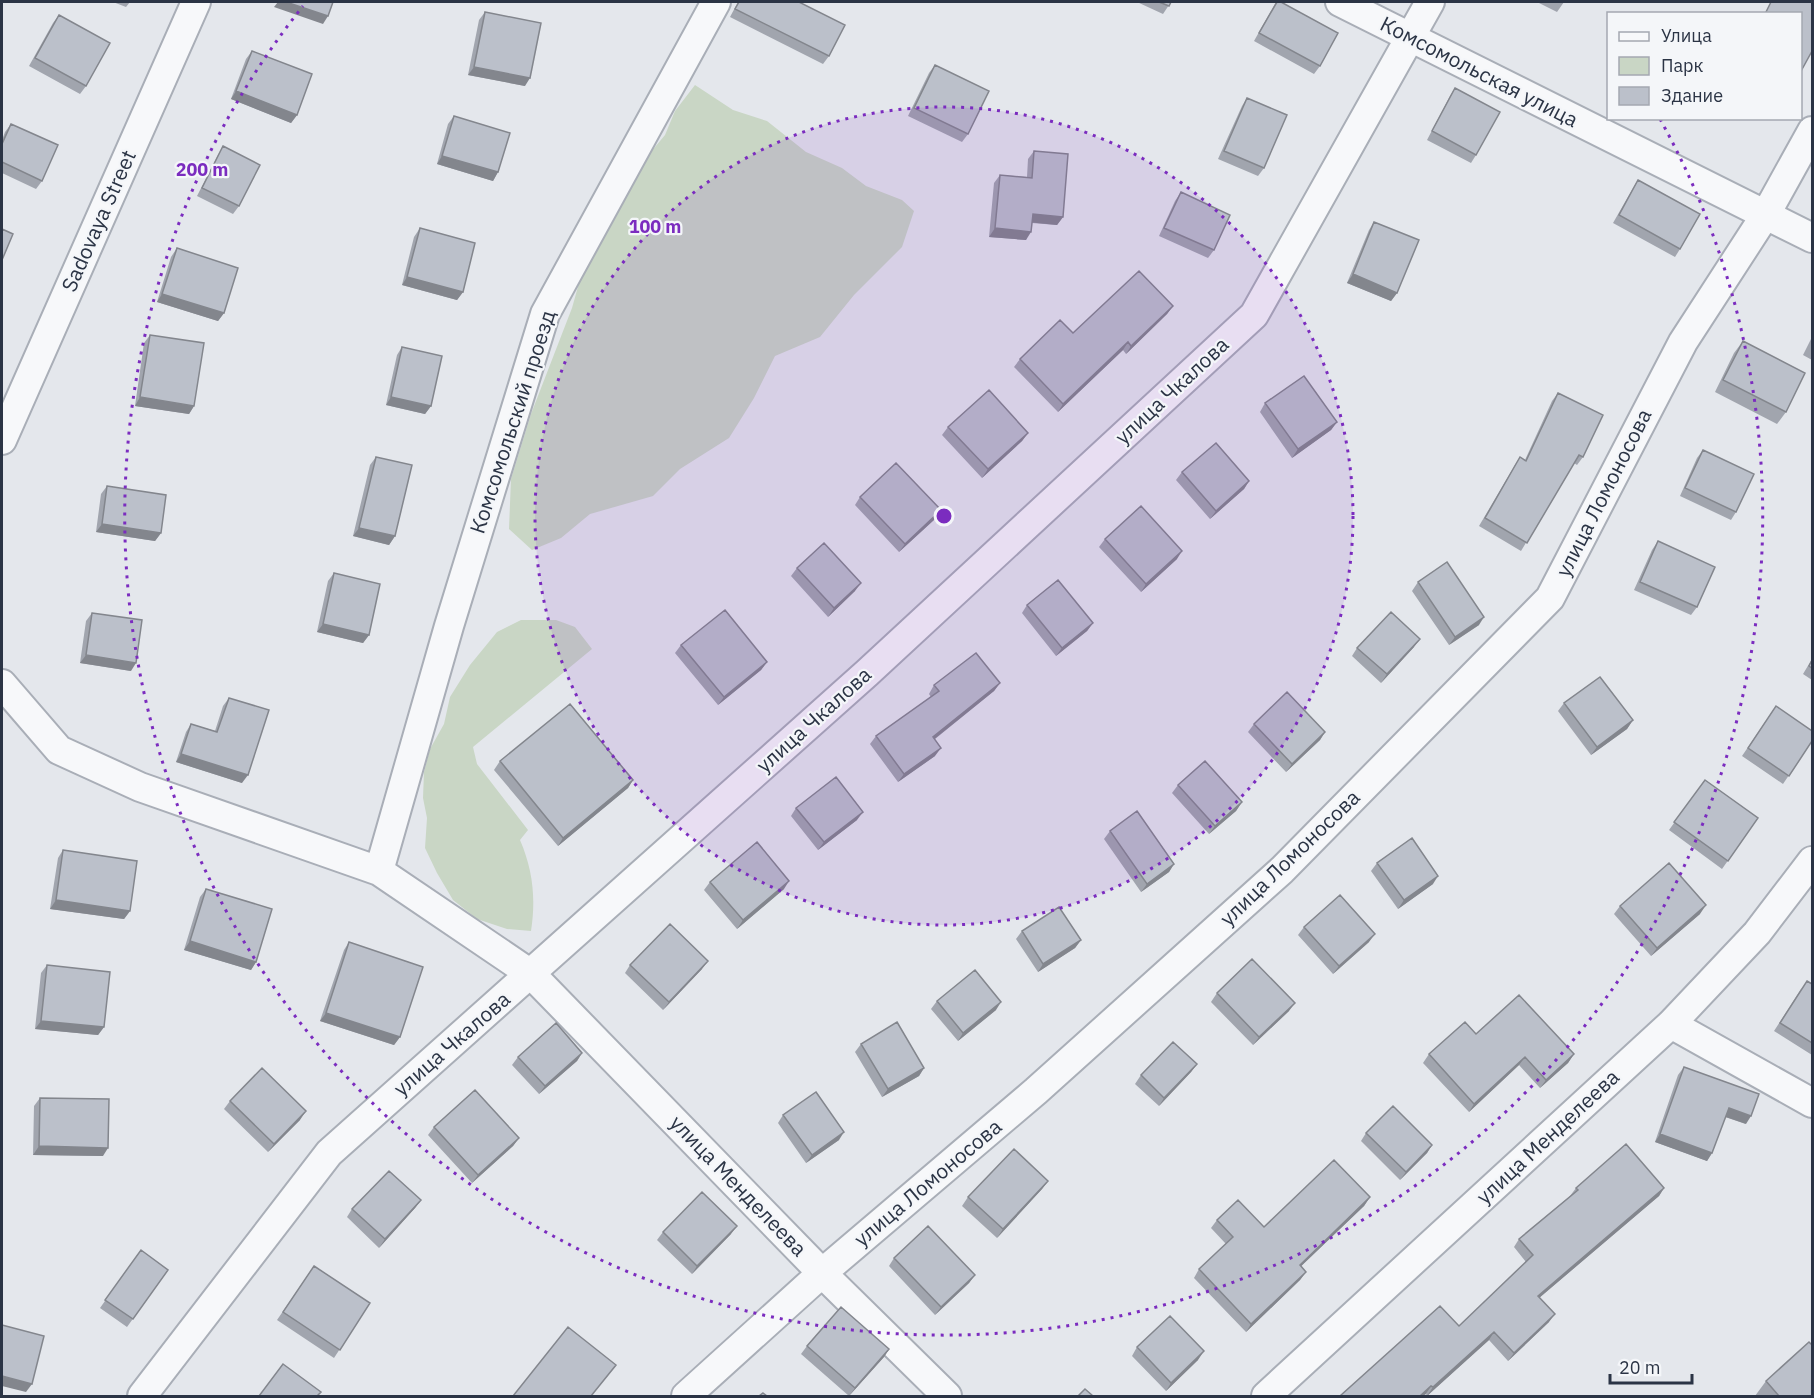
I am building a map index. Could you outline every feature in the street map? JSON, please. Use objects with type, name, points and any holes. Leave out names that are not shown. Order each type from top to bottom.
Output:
[{"type":"street","name":"Sadovaya Street","points":[[2,441],[196,2]]},
{"type":"street","name":"Комсомольский проезд","points":[[380,871],[449,626],[545,314],[716,2]]},
{"type":"street","name":"Комсомольская улица","points":[[1340,2],[1812,238]]},
{"type":"street","name":"улица Чкалова","points":[[142,1396],[329,1153],[867,674],[1254,315],[1430,2]]},
{"type":"street","name":"улица Ломоносова","points":[[686,1396],[822,1273],[1036,1091],[1282,870],[1550,598],[1683,342],[1766,214],[1812,131]]},
{"type":"street","name":"улица Менделеева","points":[[2,684],[58,750],[140,787],[380,871],[531,974],[822,1273],[947,1396]]},
{"type":"street","name":"улица Менделеева","points":[[1266,1396],[1671,1024],[1757,933],[1812,861]]},
{"type":"street","points":[[1671,1024],[1812,1103]]},
{"type":"green space","points":[[695,85],[733,110],[767,121],[806,152],[842,168],[866,186],[902,200],[914,211],[902,247],[854,295],[820,337],[775,356],[754,398],[729,438],[680,469],[653,496],[590,514],[561,538],[532,550],[509,529],[511,479],[531,414],[572,308],[581,276],[640,165],[665,135],[675,111]]},
{"type":"green space","points":[[521,620],[556,620],[575,627],[592,649],[473,747],[477,764],[528,830],[520,840],[528,862],[532,885],[531,931],[507,929],[477,919],[453,900],[425,848],[427,818],[423,798],[424,772],[430,749],[444,724],[450,697],[470,665],[497,632]]},
{"type":"building","points":[[286,2],[333,2],[328,16]]},
{"type":"building","points":[[739,2],[799,2],[845,25],[829,56],[735,9]]},
{"type":"building","points":[[1159,2],[1171,2],[1169,6]]},
{"type":"building","points":[[1277,2],[1281,2],[1338,33],[1320,66],[1259,33]]},
{"type":"building","points":[[1771,2],[1812,2],[1812,51],[1802,69],[1802,12],[1766,12]]},
{"type":"building","points":[[485,12],[541,23],[530,78],[474,67]]},
{"type":"building","points":[[59,15],[110,43],[86,86],[35,58]]},
{"type":"building","points":[[252,51],[312,74],[297,115],[236,91]]},
{"type":"building","points":[[935,65],[989,91],[968,134],[914,108]]},
{"type":"building","points":[[1455,88],[1500,112],[1476,155],[1432,131]]},
{"type":"building","points":[[1247,98],[1287,115],[1264,168],[1224,151]]},
{"type":"building","points":[[454,116],[510,133],[498,172],[442,156]]},
{"type":"building","points":[[11,124],[58,145],[42,181],[2,162],[2,144]]},
{"type":"building","points":[[223,146],[260,165],[239,206],[202,188]]},
{"type":"building","points":[[1034,151],[1068,154],[1063,217],[1033,214],[1031,232],[995,228],[1000,175],[1032,178]]},
{"type":"building","points":[[1638,180],[1700,214],[1680,249],[1619,215]]},
{"type":"building","points":[[1181,192],[1230,215],[1214,250],[1164,228]]},
{"type":"building","points":[[1374,222],[1419,240],[1397,293],[1353,274]]},
{"type":"building","points":[[420,228],[475,243],[463,292],[407,277]]},
{"type":"building","points":[[2,229],[13,234],[2,260]]},
{"type":"building","points":[[177,248],[238,268],[224,313],[162,294]]},
{"type":"building","points":[[1139,271],[1173,306],[1131,346],[1128,342],[1063,404],[1020,359],[1060,320],[1073,333]]},
{"type":"building","points":[[150,335],[204,343],[194,406],[140,397]]},
{"type":"building","points":[[1743,341],[1805,373],[1786,412],[1723,380]]},
{"type":"building","points":[[402,347],[442,356],[431,406],[391,397]]},
{"type":"building","points":[[1304,376],[1337,422],[1298,449],[1265,403]]},
{"type":"building","points":[[989,390],[1028,433],[988,469],[948,427]]},
{"type":"building","points":[[1558,393],[1603,415],[1583,457],[1579,455],[1527,543],[1485,518],[1520,457],[1526,461]]},
{"type":"building","points":[[1216,443],[1249,481],[1216,511],[1182,472]]},
{"type":"building","points":[[1703,450],[1754,474],[1736,512],[1685,488]]},
{"type":"building","points":[[376,457],[412,465],[395,536],[359,528]]},
{"type":"building","points":[[896,463],[941,510],[905,544],[860,497]]},
{"type":"building","points":[[107,486],[166,495],[161,533],[102,524]]},
{"type":"building","points":[[1141,506],[1182,551],[1146,584],[1105,539]]},
{"type":"building","points":[[1658,541],[1715,567],[1697,607],[1640,582]]},
{"type":"building","points":[[824,543],[861,583],[834,608],[797,568]]},
{"type":"building","points":[[1447,562],[1484,617],[1455,637],[1418,582]]},
{"type":"building","points":[[334,573],[380,584],[369,635],[323,624]]},
{"type":"building","points":[[1058,580],[1093,623],[1062,648],[1027,605]]},
{"type":"building","points":[[725,610],[767,662],[724,697],[681,645]]},
{"type":"building","points":[[1391,612],[1420,639],[1387,674],[1357,648]]},
{"type":"building","points":[[92,613],[142,620],[136,663],[86,655]]},
{"type":"building","points":[[976,653],[1000,683],[933,737],[941,748],[904,774],[876,736],[939,691],[934,685]]},
{"type":"building","points":[[1600,677],[1633,720],[1597,747],[1564,703]]},
{"type":"building","points":[[1287,692],[1325,732],[1292,764],[1254,724]]},
{"type":"building","points":[[229,698],[269,710],[248,775],[181,754],[191,724],[217,732]]},
{"type":"building","points":[[570,704],[633,780],[563,838],[500,761]]},
{"type":"building","points":[[1776,706],[1812,731],[1812,741],[1789,776],[1748,748]]},
{"type":"building","points":[[1205,761],[1242,802],[1215,826],[1178,785]]},
{"type":"building","points":[[836,777],[863,812],[824,842],[796,808]]},
{"type":"building","points":[[1705,780],[1758,818],[1728,861],[1674,822]]},
{"type":"building","points":[[1137,811],[1174,864],[1147,884],[1110,831]]},
{"type":"building","points":[[1412,838],[1438,876],[1404,900],[1377,863]]},
{"type":"building","points":[[757,842],[789,881],[743,920],[710,882]]},
{"type":"building","points":[[63,850],[137,861],[130,911],[56,900]]},
{"type":"building","points":[[1669,863],[1706,905],[1657,948],[1620,906]]},
{"type":"building","points":[[206,889],[272,909],[256,962],[190,941]]},
{"type":"building","points":[[1340,895],[1375,934],[1339,966],[1304,927]]},
{"type":"building","points":[[1059,907],[1081,940],[1043,964],[1022,931]]},
{"type":"building","points":[[670,924],[708,961],[669,1002],[630,965]]},
{"type":"building","points":[[349,942],[423,967],[400,1037],[326,1013]]},
{"type":"building","points":[[1252,959],[1295,1003],[1259,1037],[1217,993]]},
{"type":"building","points":[[47,965],[110,972],[104,1027],[41,1021]]},
{"type":"building","points":[[975,970],[1001,1002],[963,1033],[937,1001]]},
{"type":"building","points":[[1807,981],[1812,984],[1812,1043],[1780,1023]]},
{"type":"building","points":[[1519,995],[1574,1054],[1546,1080],[1525,1057],[1474,1104],[1429,1054],[1465,1022],[1476,1034]]},
{"type":"building","points":[[897,1022],[924,1068],[888,1089],[861,1044]]},
{"type":"building","points":[[556,1023],[582,1053],[545,1086],[518,1057]]},
{"type":"building","points":[[1173,1042],[1197,1064],[1164,1098],[1141,1075]]},
{"type":"building","points":[[1684,1067],[1759,1094],[1751,1116],[1729,1108],[1712,1153],[1660,1134]]},
{"type":"building","points":[[262,1068],[306,1111],[274,1144],[230,1101]]},
{"type":"building","points":[[475,1090],[519,1138],[478,1175],[434,1127]]},
{"type":"building","points":[[816,1092],[844,1132],[812,1155],[783,1115]]},
{"type":"building","points":[[40,1098],[109,1099],[108,1148],[39,1146]]},
{"type":"building","points":[[1393,1106],[1432,1145],[1406,1172],[1366,1133]]},
{"type":"building","points":[[1626,1144],[1664,1188],[1538,1296],[1555,1314],[1514,1353],[1494,1332],[1420,1396],[1340,1396],[1440,1306],[1459,1326],[1533,1255],[1519,1239],[1578,1190],[1576,1188]]},
{"type":"building","points":[[1014,1149],[1048,1181],[1003,1229],[968,1197]]},
{"type":"building","points":[[1334,1160],[1370,1197],[1300,1265],[1306,1272],[1251,1324],[1199,1269],[1233,1237],[1217,1220],[1238,1200],[1264,1227]]},
{"type":"building","points":[[389,1171],[421,1200],[385,1239],[352,1209]]},
{"type":"building","points":[[702,1192],[737,1226],[697,1266],[663,1232]]},
{"type":"building","points":[[928,1226],[975,1275],[941,1307],[894,1258]]},
{"type":"building","points":[[141,1250],[168,1270],[133,1319],[105,1300]]},
{"type":"building","points":[[314,1266],[370,1303],[340,1350],[283,1312]]},
{"type":"building","points":[[841,1307],[889,1349],[855,1388],[807,1346]]},
{"type":"building","points":[[1170,1316],[1204,1351],[1171,1383],[1137,1347]]},
{"type":"building","points":[[2,1325],[44,1336],[32,1384],[2,1376]]},
{"type":"building","points":[[568,1327],[616,1365],[591,1396],[513,1396]]},
{"type":"building","points":[[1809,1342],[1812,1345],[1812,1396],[1779,1396],[1766,1381]]},
{"type":"building","points":[[283,1364],[321,1392],[317,1396],[259,1396]]},
{"type":"building","points":[[1085,1389],[1093,1396],[1078,1396]]}]
